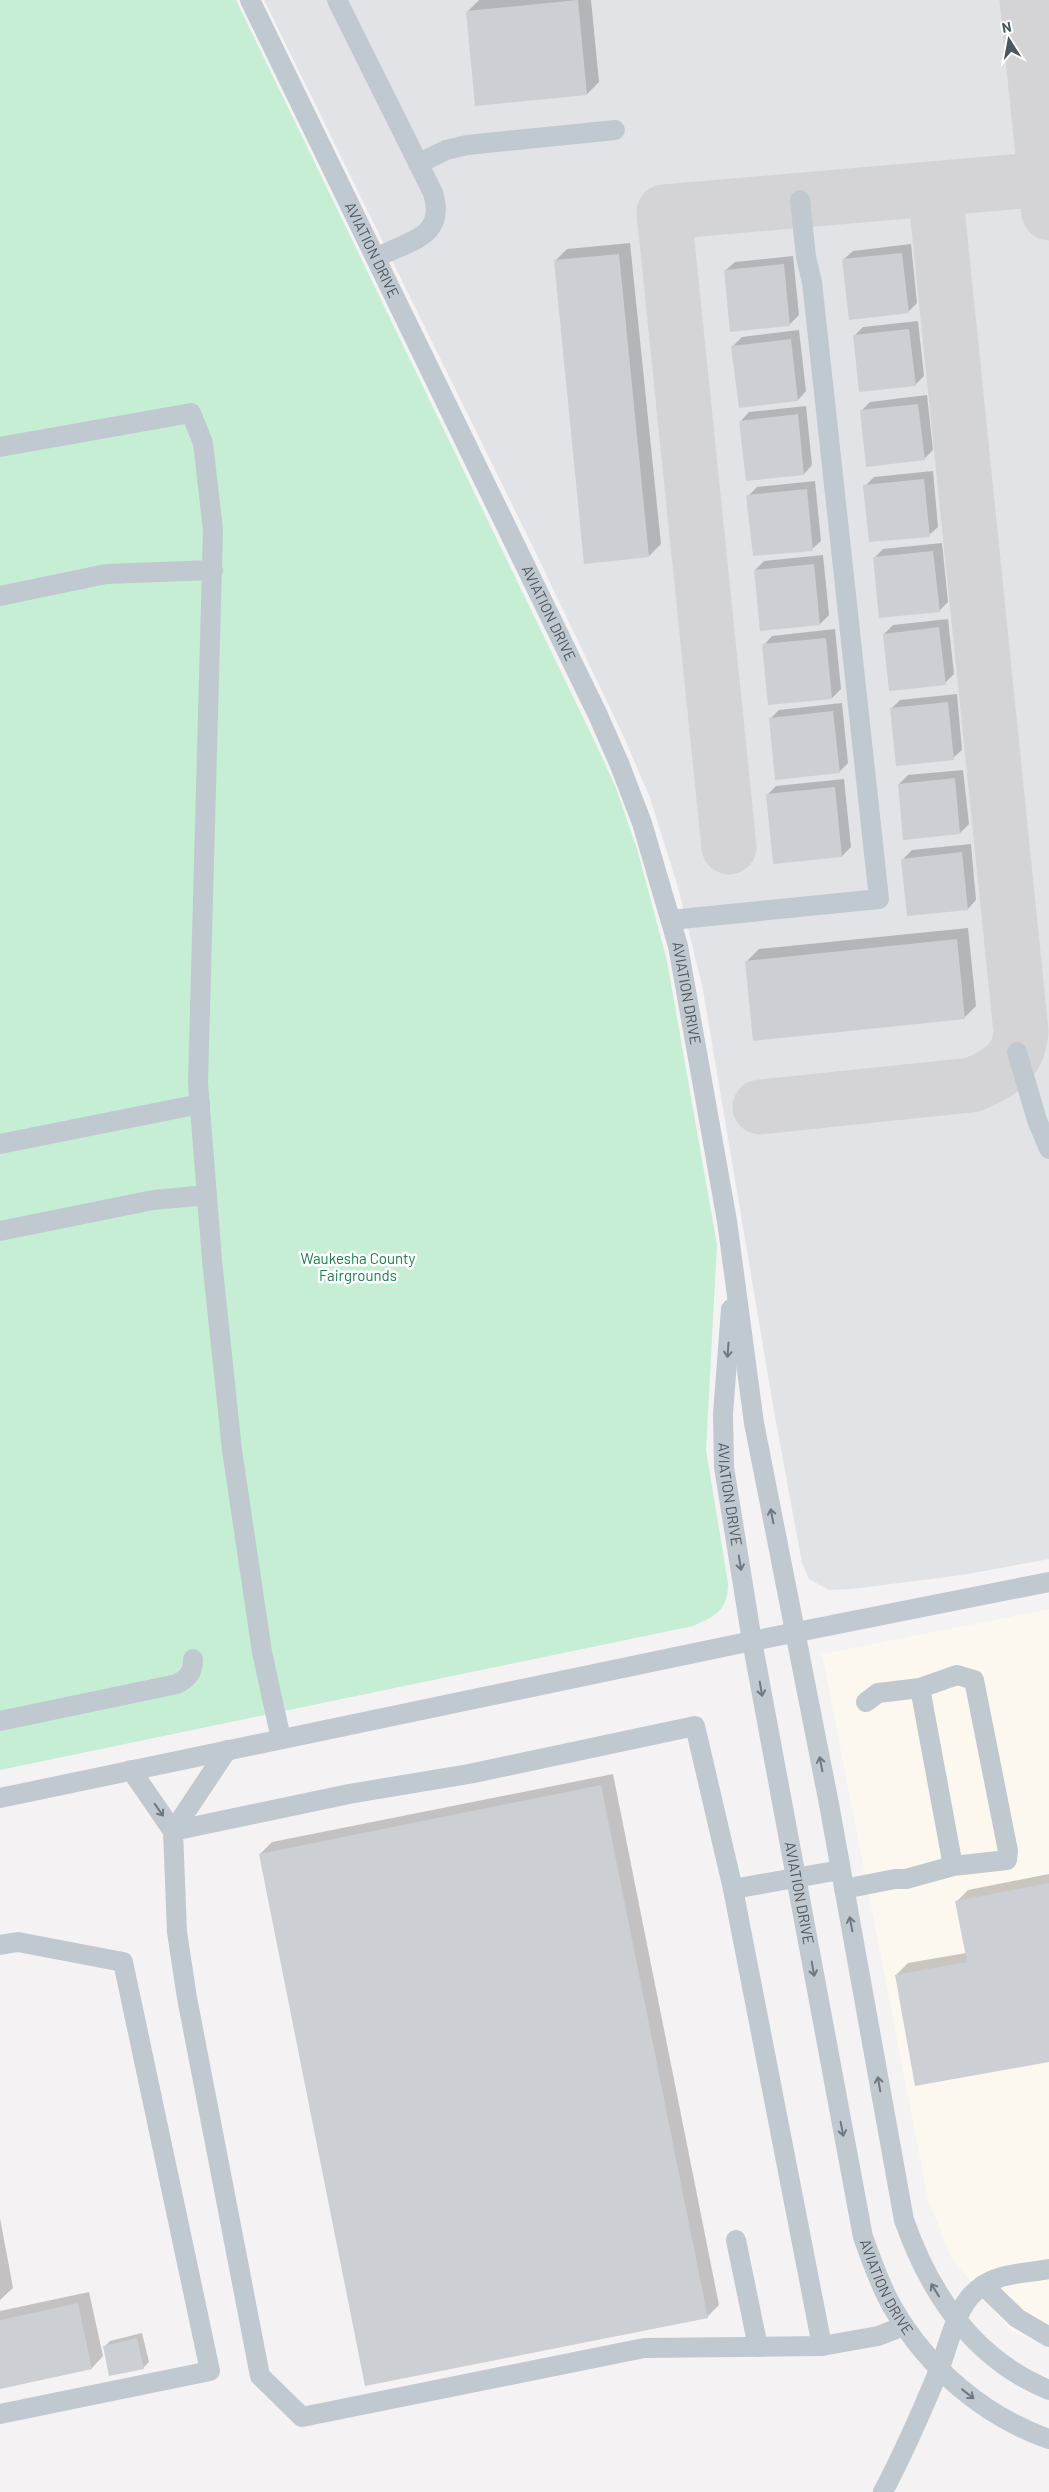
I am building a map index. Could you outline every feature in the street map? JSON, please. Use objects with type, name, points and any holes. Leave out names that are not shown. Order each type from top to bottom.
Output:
[{"type":"street","name":"AVIATION DRIVE","points":[[250,0],[619,763],[642,823],[671,920],[693,1021],[734,1266],[754,1423],[842,1879],[904,2220],[917,2256],[930,2282],[957,2321],[984,2348],[1010,2369],[1049,2390]]},
{"type":"street","points":[[337,0],[437,205],[433,226],[426,234],[376,258]]},
{"type":"street","points":[[418,164],[446,150],[467,145],[616,130]]},
{"type":"street","points":[[671,920],[879,899],[812,282],[806,257],[800,200]]},
{"type":"street","points":[[0,447],[191,413],[203,443],[214,530],[198,1083],[232,1450],[262,1652],[281,1739]]},
{"type":"street","points":[[0,596],[106,574],[213,570]]},
{"type":"street","points":[[1017,1052],[1037,1120],[1049,1149]]},
{"type":"street","points":[[0,1144],[200,1104]]},
{"type":"street","points":[[0,1231],[153,1200],[207,1194]]},
{"type":"street","name":"AVIATION DRIVE","points":[[734,1266],[723,1441],[724,1467],[752,1641],[860,2224],[877,2276],[904,2326],[939,2369],[968,2395],[1000,2416],[1049,2438]]},
{"type":"street","points":[[0,1798],[752,1641],[1049,1582]]},
{"type":"street","points":[[0,1720],[176,1684],[186,1680],[193,1670],[193,1659]]},
{"type":"street","points":[[733,1889],[797,1878],[906,1879],[953,1866],[1007,1860],[1006,1842],[974,1680],[957,1675],[920,1688],[878,1693],[866,1702]]},
{"type":"street","points":[[920,1688],[953,1866]]},
{"type":"street","points":[[173,1831],[349,1794],[469,1774],[695,1726],[733,1889],[822,2346]]},
{"type":"street","points":[[173,1831],[227,1750]]},
{"type":"street","points":[[131,1770],[173,1831],[177,1932],[187,1998],[260,2376],[302,2417],[644,2348],[822,2346],[878,2336],[904,2326]]},
{"type":"street","points":[[0,1945],[18,1942],[123,1962],[210,2371],[0,2414]]},
{"type":"street","points":[[736,2240],[758,2347]]},
{"type":"street","points":[[883,2492],[939,2369],[957,2321],[971,2296],[983,2285],[1011,2275],[1049,2269]]},
{"type":"street","points":[[983,2285],[1017,2318],[1049,2337]]},
{"type":"shaded area","points":[[264,0],[1049,0],[1049,1559],[962,1575],[852,1589],[829,1590],[809,1579],[802,1563],[774,1411],[703,990],[678,887],[650,798],[623,735],[532,545]]},
{"type":"shaded area","points":[[1049,1609],[1049,2346],[1011,2331],[952,2259],[928,2199],[822,1654]]},
{"type":"green space","name":"Waukesha County Fairgrounds","points":[[0,0],[236,0],[594,740],[616,788],[638,852],[667,961],[717,1245],[706,1450],[728,1583],[726,1600],[719,1611],[693,1626],[0,1770]]},
{"type":"building","points":[[578,0],[587,95],[475,106],[466,11]]},
{"type":"building","points":[[902,253],[909,313],[849,320],[842,259]]},
{"type":"building","points":[[619,254],[649,557],[584,564],[554,260]]},
{"type":"building","points":[[784,264],[790,326],[730,332],[724,270]]},
{"type":"building","points":[[909,329],[916,386],[859,392],[853,335]]},
{"type":"building","points":[[791,339],[798,401],[739,408],[731,346]]},
{"type":"building","points":[[918,404],[925,460],[866,467],[860,410]]},
{"type":"building","points":[[798,414],[804,475],[746,481],[739,421]]},
{"type":"building","points":[[924,479],[930,537],[869,542],[863,485]]},
{"type":"building","points":[[807,489],[813,551],[753,556],[746,495]]},
{"type":"building","points":[[933,551],[940,612],[879,618],[873,557]]},
{"type":"building","points":[[814,564],[820,625],[760,631],[754,570]]},
{"type":"building","points":[[939,627],[946,685],[889,691],[883,634]]},
{"type":"building","points":[[826,638],[832,699],[768,705],[762,644]]},
{"type":"building","points":[[948,702],[954,760],[896,766],[890,708]]},
{"type":"building","points":[[833,711],[840,773],[775,780],[769,718]]},
{"type":"building","points":[[955,778],[960,834],[903,840],[898,784]]},
{"type":"building","points":[[835,787],[842,857],[773,864],[766,794]]},
{"type":"building","points":[[962,852],[968,910],[907,916],[901,859]]},
{"type":"building","points":[[957,939],[965,1019],[753,1041],[745,961]]},
{"type":"building","points":[[601,1785],[708,2318],[365,2386],[259,1854]]},
{"type":"building","points":[[1049,1883],[1049,2062],[915,2086],[895,1975],[967,1962],[955,1901]]},
{"type":"building","points":[[78,2303],[92,2369],[0,2389],[0,2320]]},
{"type":"building","points":[[137,2338],[144,2369],[109,2376],[103,2346]]},
{"type":"taxiway","points":[[1027,0],[1049,213]]},
{"type":"taxiway","points":[[729,847],[664,212],[1046,179]]},
{"type":"taxiway","points":[[760,1107],[971,1085],[984,1080],[1008,1063],[1016,1052],[1020,1039],[1021,1032],[935,189]]}]
